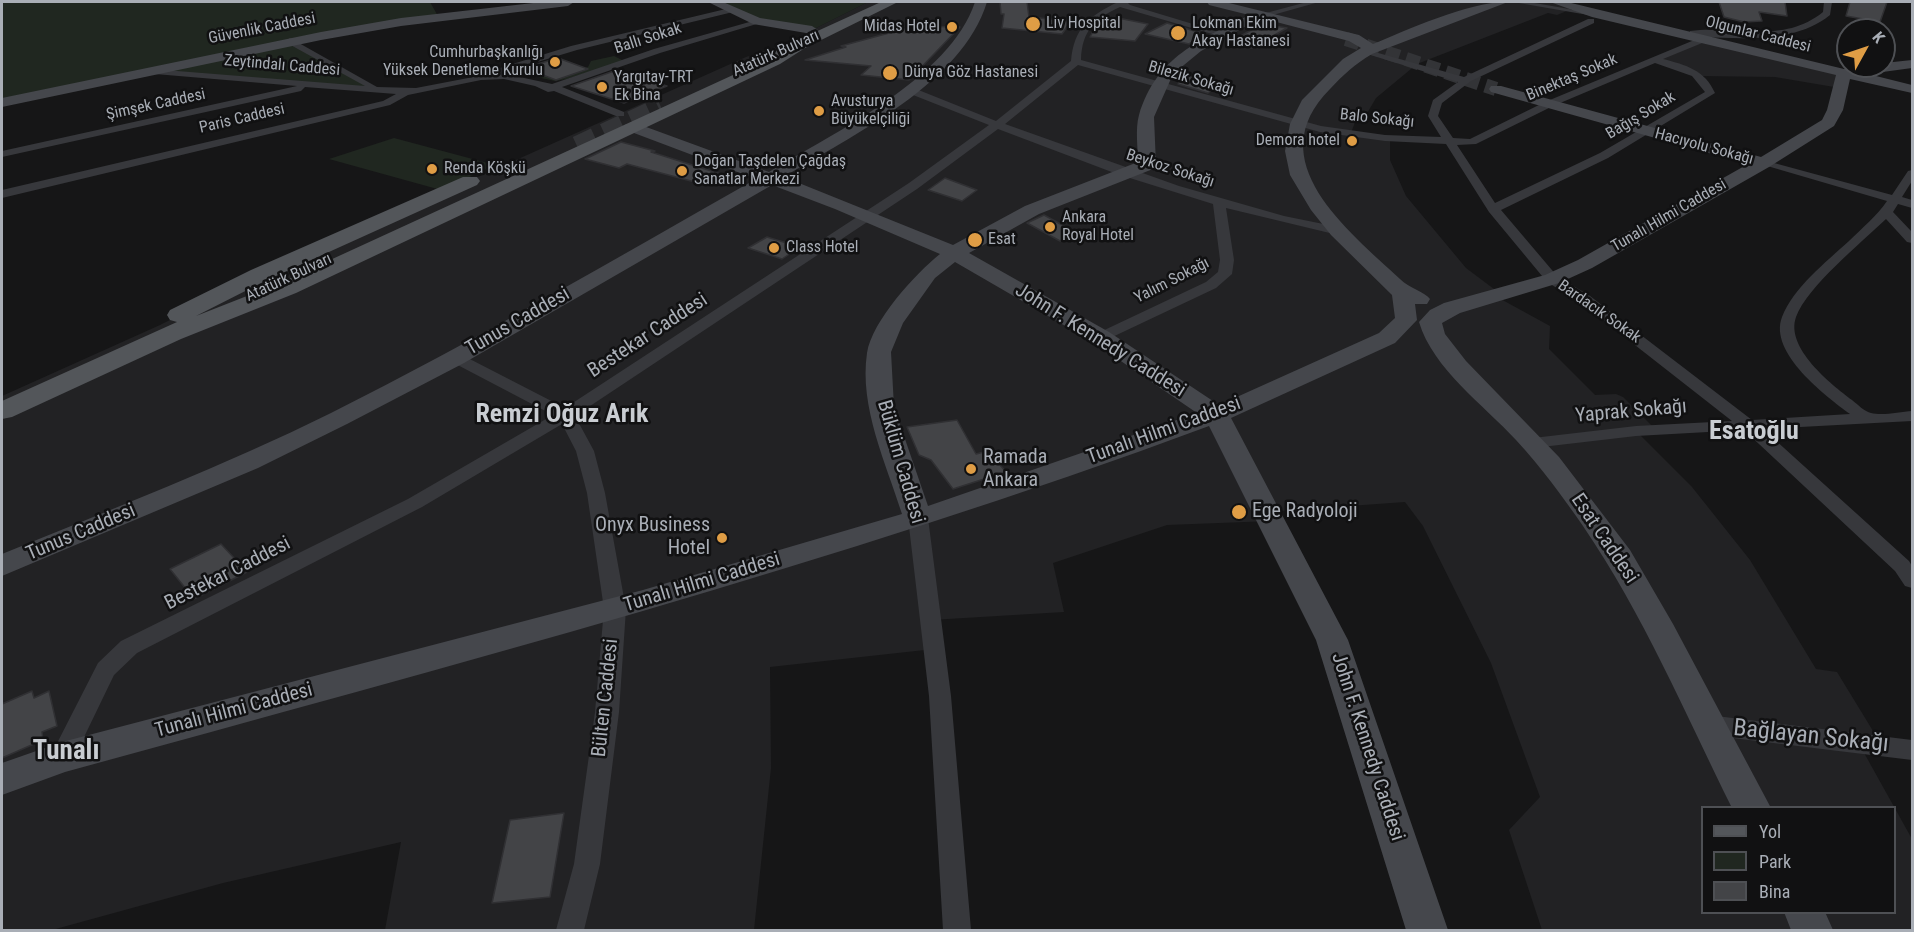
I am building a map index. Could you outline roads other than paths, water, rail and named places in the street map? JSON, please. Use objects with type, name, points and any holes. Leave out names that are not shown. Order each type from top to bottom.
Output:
[{"type":"main road","name":"Güvenlik Caddesi","points":[[2,103],[290,41],[401,22],[568,2]]},
{"type":"main road","points":[[714,2],[757,21],[812,30]]},
{"type":"main road","name":"Atatürk Bulvarı","points":[[791,45],[812,30],[868,2]]},
{"type":"main road","points":[[847,21],[856,13],[880,2]]},
{"type":"main road","name":"Atatürk Bulvarı","points":[[791,45],[891,2]]},
{"type":"main road","name":"Tunus Caddesi","points":[[2,566],[296,440],[456,358],[771,178],[912,91],[958,45],[975,21],[981,2]]},
{"type":"main road","points":[[1197,2],[1354,38],[1368,46],[1367,51]]},
{"type":"main road","points":[[1213,2],[1259,16]]},
{"type":"main road","points":[[1452,308],[1402,293],[1338,231],[1299,175],[1293,152],[1298,124],[1307,103],[1348,62],[1367,51],[1425,27],[1502,2]]},
{"type":"main road","name":"Olgunlar Caddesi","points":[[1556,2],[1593,18],[1659,29],[1836,71]]},
{"type":"main road","name":"Büklüm Caddesi","points":[[918,518],[881,407],[879,352],[892,322],[928,274],[954,253],[1032,210],[1147,165],[1146,117],[1167,72],[1180,60],[1225,32],[1259,16]]},
{"type":"main road","points":[[534,152],[576,141],[641,115],[746,57],[791,45]]},
{"type":"main road","points":[[2,396],[169,329],[288,288],[576,141],[775,61],[791,45]]},
{"type":"main road","points":[[1896,66],[1912,64]]},
{"type":"main road","name":"Tunalı Hilmi Caddesi","points":[[1452,308],[1552,279],[1586,264],[1763,163],[1828,123],[1835,110],[1843,78]]},
{"type":"main road","name":"Olgunlar Caddesi","points":[[1865,78],[1912,89]]},
{"type":"main road","name":"Hacıyolu Sokağı","points":[[1496,88],[1763,163]]},
{"type":"main road","name":"John F. Kennedy Caddesi","points":[[641,115],[771,178],[868,215],[954,253],[1101,337],[1216,414],[1332,640],[1427,930]]},
{"type":"main road","points":[[2,411],[169,329],[232,288],[486,174]]},
{"type":"main road","points":[[1387,338],[1406,320],[1402,293]]},
{"type":"main road","name":"Esat Caddesi","points":[[1452,308],[1437,315],[1430,322],[1440,346],[1533,443],[1615,552],[1643,597],[1751,806]]},
{"type":"main road","points":[[1387,338],[1414,339],[1440,346]]},
{"type":"main road","name":"Tunalı Hilmi Caddesi","points":[[2,779],[62,757],[615,609],[918,518],[1216,414],[1387,338]]},
{"type":"main road","points":[[1805,914],[1812,930]]},
{"type":"street","points":[[1076,62],[1076,42],[1089,20],[1122,2],[1225,32]]},
{"type":"street","points":[[1259,16],[1315,2]]},
{"type":"street","name":"Olgunlar Caddesi","points":[[1517,2],[1593,18]]},
{"type":"street","points":[[1659,29],[1728,35],[1775,33],[1821,20],[1827,14],[1828,2]]},
{"type":"street","name":"Paris Caddesi","points":[[489,76],[498,70],[541,57],[730,10]]},
{"type":"street","name":"Bardacık Sokak","points":[[1593,18],[1466,81],[1437,102],[1433,116],[1493,209],[1552,279],[1585,299],[1748,424],[1902,566],[1912,581]]},
{"type":"street","name":"Ballı Sokak","points":[[548,88],[657,51],[757,21]]},
{"type":"street","name":"Binektaş Sokak","points":[[1452,143],[1472,142],[1549,104],[1704,39]]},
{"type":"street","points":[[290,41],[380,90]]},
{"type":"street","points":[[1367,51],[1466,81]]},
{"type":"street","name":"Bağış Sokak","points":[[1493,209],[1574,173],[1649,132],[1710,93],[1707,83],[1700,76],[1655,60]]},
{"type":"street","name":"Bilezik Sokağı","points":[[1076,62],[1298,124]]},
{"type":"street","name":"Bestekar Caddesi","points":[[62,757],[106,669],[129,647],[415,503],[566,416],[868,215],[997,125],[1076,62]]},
{"type":"street","name":"Zeytindalı Caddesi","points":[[155,71],[405,92]]},
{"type":"street","name":"Paris Caddesi","points":[[2,194],[386,103],[405,92],[441,88],[489,76],[515,78],[548,88]]},
{"type":"street","name":"Şimşek Caddesi","points":[[2,145],[288,82]]},
{"type":"street","name":"Şimşek Caddesi","points":[[2,154],[317,84]]},
{"type":"street","points":[[548,88],[641,115]]},
{"type":"street","name":"Beykoz Sokağı","points":[[912,91],[1126,173],[1219,202],[1338,231]]},
{"type":"street","name":"Balo Sokağı","points":[[1298,124],[1384,138],[1452,143]]},
{"type":"street","name":"Hacıyolu Sokağı","points":[[1763,163],[1889,205],[1912,204]]},
{"type":"street","points":[[1866,418],[1823,385],[1802,360],[1789,339],[1788,318],[1803,296],[1889,205],[1912,173]]},
{"type":"street","name":"Yalım Sokağı","points":[[1101,337],[1211,285],[1225,274],[1227,260],[1219,202]]},
{"type":"street","points":[[1889,205],[1912,239]]},
{"type":"street","points":[[456,358],[566,416]]},
{"type":"street","name":"Bülten Caddesi","points":[[566,416],[585,451],[596,493],[615,609],[607,712],[588,853],[570,930]]},
{"type":"street","name":"Yaprak Sokağı","points":[[1533,443],[1616,433],[1912,416]]},
{"type":"street","name":"Büklüm Caddesi","points":[[918,518],[940,696],[957,930]]},
{"type":"street","name":"Bağlayan Sokağı","points":[[1708,726],[1912,750]]},
{"type":"tunnel","points":[[1346,39],[1496,89]]},
{"type":"tunnel","points":[[577,146],[661,107]]},
{"type":"place","name":"Liv Hospital","points":[[1033,24]]},
{"type":"place","name":"Midas Hotel","points":[[952,27]]},
{"type":"place","name":"Lokman Ekim Akay Hastanesi","points":[[1178,33]]},
{"type":"place","name":"Cumhurbaşkanlığı Yüksek Denetleme Kurulu","points":[[555,62]]},
{"type":"place","name":"Dünya Göz Hastanesi","points":[[890,73]]},
{"type":"place","name":"Yargıtay-TRT Ek Bina","points":[[602,87]]},
{"type":"place","name":"Avusturya Büyükelçiliği","points":[[819,111]]},
{"type":"place","name":"Demora hotel","points":[[1352,141]]},
{"type":"place","name":"Renda Köşkü","points":[[432,169]]},
{"type":"place","name":"Doğan Taşdelen Çağdaş Sanatlar Merkezi","points":[[682,171]]},
{"type":"place","name":"Ankara Royal Hotel","points":[[1050,227]]},
{"type":"place","name":"Esat","points":[[975,240]]},
{"type":"place","name":"Class Hotel","points":[[774,248]]},
{"type":"place","name":"Ramada Ankara","points":[[971,469]]},
{"type":"place","name":"Ege Radyoloji","points":[[1239,512]]},
{"type":"place","name":"Onyx Business Hotel","points":[[722,538]]},
{"type":"district","name":"Remzi Oğuz Arık","points":[[562,415]]},
{"type":"district","name":"Esatoğlu","points":[[1754,432]]},
{"type":"district","name":"Tunalı","points":[[66,752]]}]
